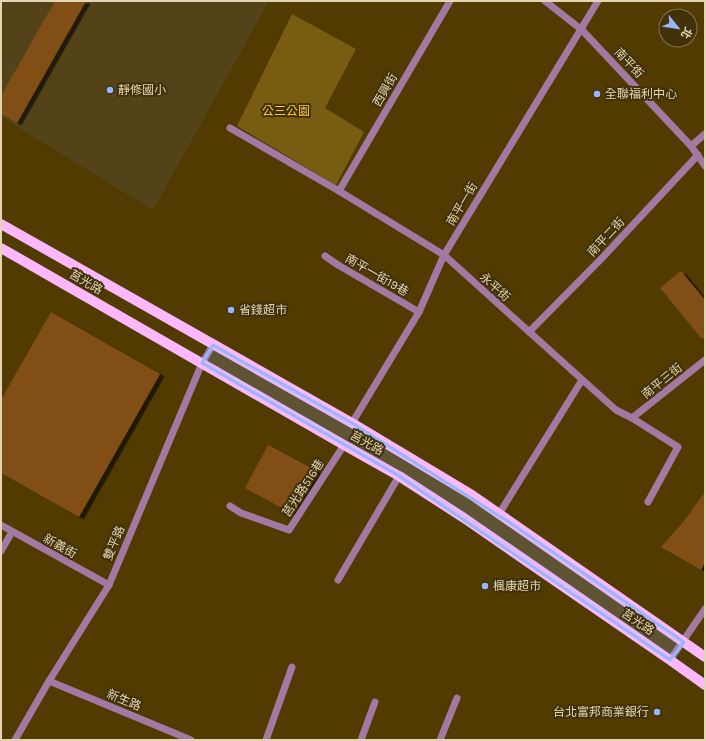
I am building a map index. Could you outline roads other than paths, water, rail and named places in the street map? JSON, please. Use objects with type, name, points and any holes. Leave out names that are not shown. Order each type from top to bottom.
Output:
[{"type":"main road","name":"莒光路","points":[[1,224],[213,345],[352,422],[472,495],[705,657]]},
{"type":"main road","name":"莒光路","points":[[1,248],[399,476],[464,518],[670,660],[705,686]]},
{"type":"street","name":"西興街","points":[[339,191],[450,1]]},
{"type":"street","name":"南平街","points":[[545,1],[582,30],[691,146],[705,166]]},
{"type":"street","name":"南平一街","points":[[352,422],[419,312],[444,255],[582,30],[598,1]]},
{"type":"street","name":"永平街","points":[[230,128],[339,191],[444,255],[616,410],[632,418],[678,447],[648,502]]},
{"type":"street","points":[[691,146],[705,134]]},
{"type":"street","name":"南平二街","points":[[529,332],[603,257],[698,155]]},
{"type":"street","name":"南平一街19巷","points":[[325,256],[419,312]]},
{"type":"street","name":"雙平路","points":[[15,740],[49,681],[109,585],[202,363],[213,345]]},
{"type":"street","name":"南平三街","points":[[632,418],[705,360]]},
{"type":"street","points":[[499,514],[582,380]]},
{"type":"street","name":"莒光路516巷","points":[[230,506],[241,513],[289,530],[344,445]]},
{"type":"street","points":[[338,580],[399,476]]},
{"type":"street","name":"新義街","points":[[1,525],[109,585]]},
{"type":"street","points":[[1,551],[12,532]]},
{"type":"street","points":[[670,660],[684,642],[705,609]]},
{"type":"street","points":[[266,740],[292,667]]},
{"type":"street","name":"新生路","points":[[49,681],[191,740]]},
{"type":"street","points":[[440,740],[457,698]]},
{"type":"street","points":[[361,740],[375,702]]},
{"type":"place","name":"靜修國小","points":[[110,90]]},
{"type":"place","name":"全聯福利中心","points":[[597,94]]},
{"type":"place","name":"省錢超市","points":[[231,310]]},
{"type":"place","name":"楓康超市","points":[[485,586]]},
{"type":"place","name":"台北富邦商業銀行","points":[[657,712]]},
{"type":"park label","name":"公三公園","points":[[286,111]]}]
